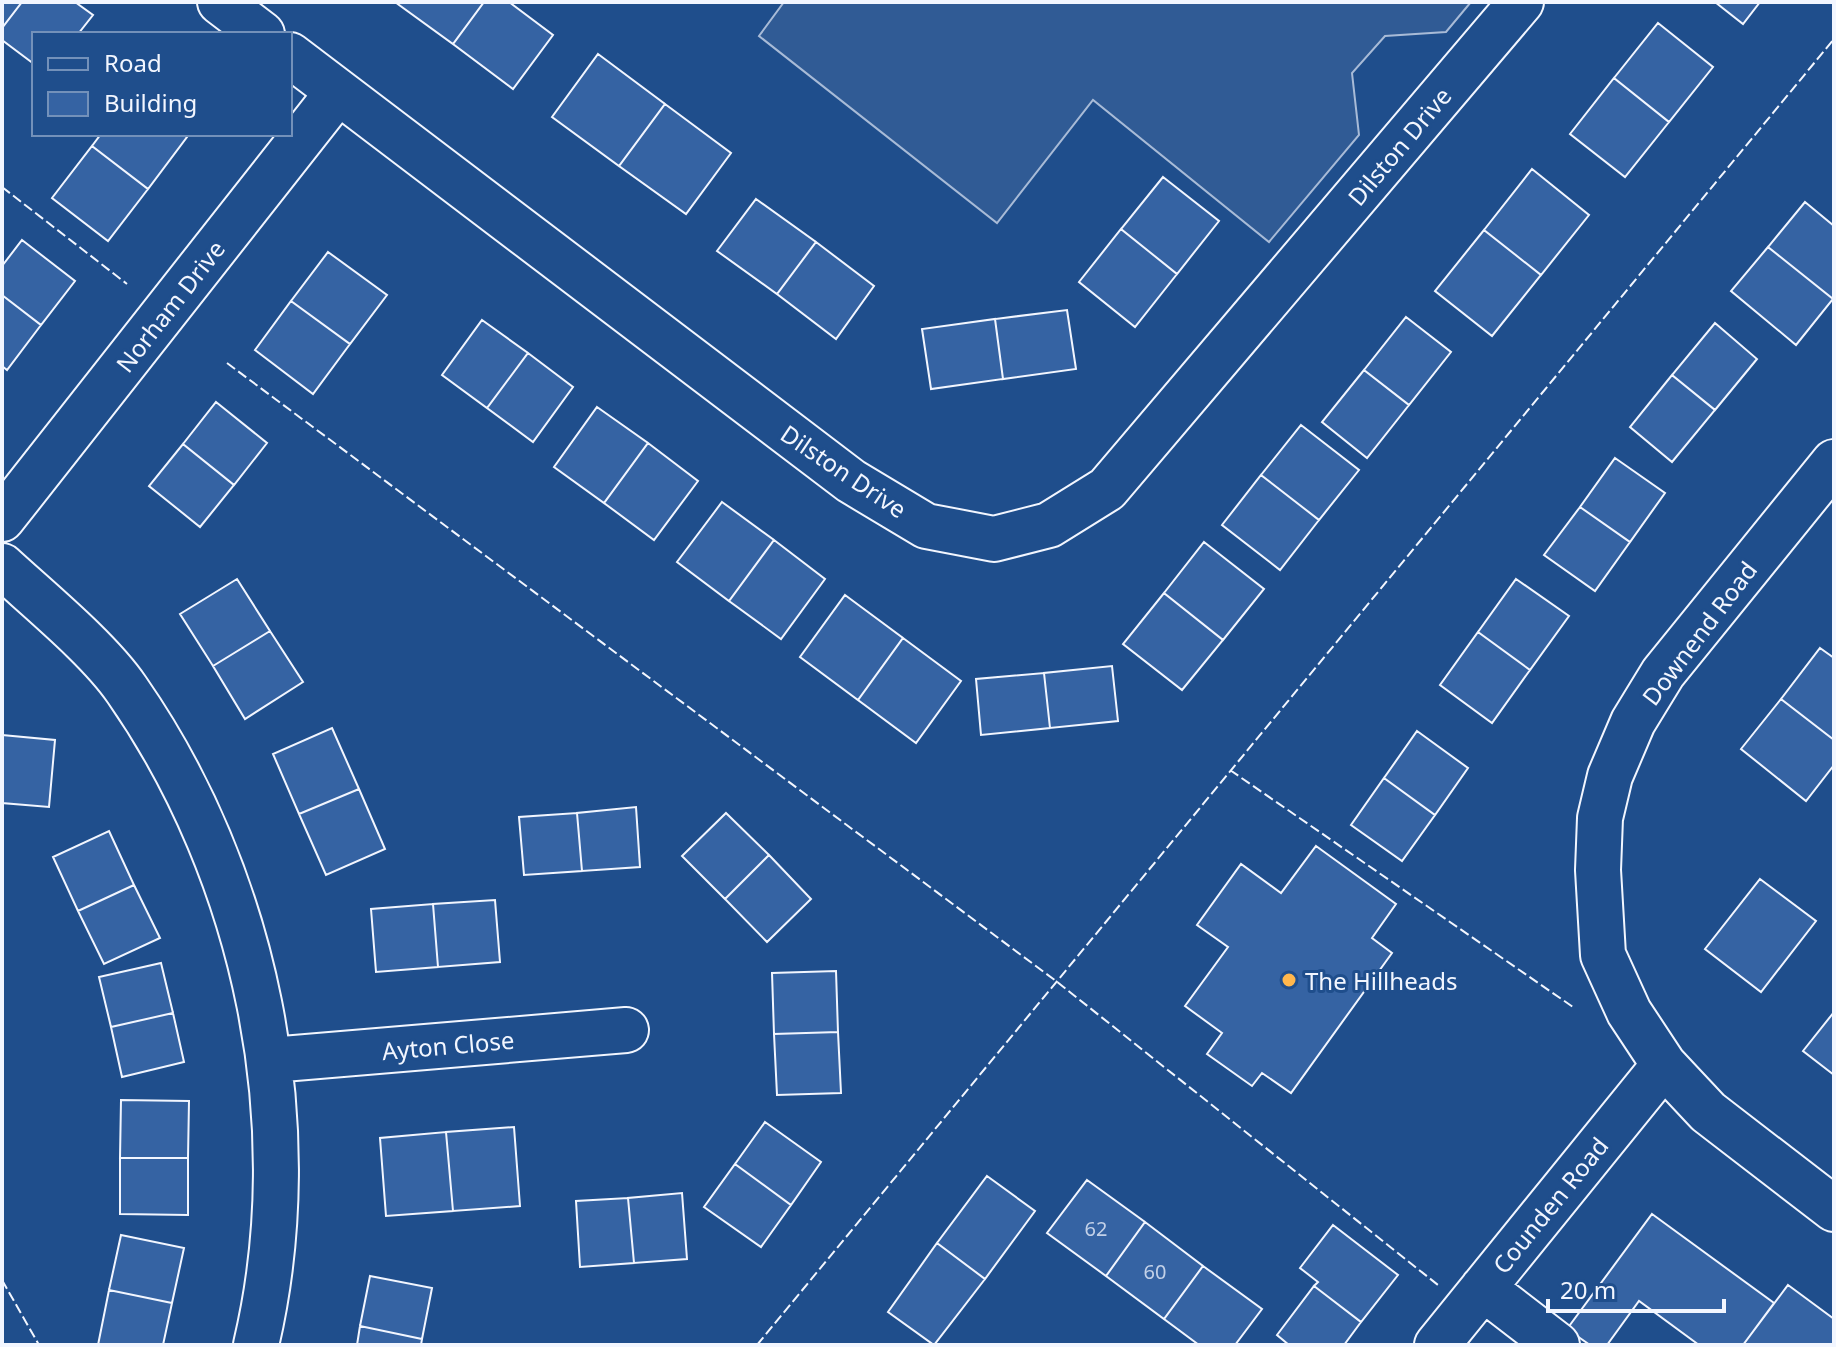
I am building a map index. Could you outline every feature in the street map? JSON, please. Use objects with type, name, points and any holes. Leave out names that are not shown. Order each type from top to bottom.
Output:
[{"type":"street","points":[[220,2],[259,32]]},
{"type":"street","name":"Dilston Drive","points":[[292,57],[851,481],[926,526],[994,539],[1049,525],[1107,489],[1521,2]]},
{"type":"street","name":"Norham Drive","points":[[2,519],[338,92]]},
{"type":"street","name":"Downend Road","points":[[1834,462],[1663,673],[1633,722],[1610,776],[1600,818],[1599,857],[1603,955],[1629,1012],[1664,1065],[1708,1112],[1834,1209]]},
{"type":"street","points":[[2,566],[126,687],[181,777],[216,858],[252,976],[271,1060],[276,1157],[274,1227],[267,1297],[256,1345]]},
{"type":"street","name":"Ayton Close","points":[[271,1060],[626,1030]]},
{"type":"street","name":"Counden Road","points":[[1437,1345],[1664,1065]]},
{"type":"street","points":[[1483,1288],[1557,1345]]},
{"type":"shaded area","points":[[784,2],[1471,2],[1446,32],[1385,36],[1352,73],[1359,135],[1269,242],[1093,100],[997,223],[759,36]]},
{"type":"building","points":[[2,2],[22,2],[2,28]]},
{"type":"building","points":[[22,2],[75,2],[93,15],[80,32],[32,32],[32,62],[2,40],[2,28]]},
{"type":"building","points":[[395,2],[484,2],[453,44]]},
{"type":"building","points":[[484,2],[509,2],[553,35],[513,89],[453,44]]},
{"type":"building","points":[[1715,2],[1760,2],[1743,24]]},
{"type":"building","points":[[1658,23],[1713,67],[1669,122],[1614,78]]},
{"type":"building","points":[[598,54],[665,104],[619,166],[552,117]]},
{"type":"building","points":[[1614,78],[1669,122],[1625,177],[1570,134]]},
{"type":"building","points":[[665,104],[731,153],[686,214],[619,166]]},
{"type":"building","points":[[100,136],[187,137],[148,189],[92,146]]},
{"type":"building","points":[[92,146],[148,189],[108,241],[52,198]]},
{"type":"building","points":[[1532,169],[1589,215],[1541,275],[1484,230]]},
{"type":"building","points":[[1163,177],[1219,221],[1177,274],[1121,229]]},
{"type":"building","points":[[756,199],[816,242],[777,294],[717,251]]},
{"type":"building","points":[[1805,202],[1834,226],[1833,299],[1768,247]]},
{"type":"building","points":[[1121,229],[1177,274],[1135,327],[1079,282]]},
{"type":"building","points":[[1484,230],[1541,275],[1492,336],[1435,291]]},
{"type":"building","points":[[22,240],[75,281],[41,325],[2,295],[2,266]]},
{"type":"building","points":[[816,242],[874,286],[836,339],[777,294]]},
{"type":"building","points":[[1768,247],[1833,299],[1796,345],[1731,291]]},
{"type":"building","points":[[328,252],[387,295],[350,344],[291,301]]},
{"type":"building","points":[[2,295],[41,325],[7,370],[2,366]]},
{"type":"building","points":[[291,301],[350,344],[313,394],[255,350]]},
{"type":"building","points":[[1067,310],[1076,369],[1003,379],[995,319]]},
{"type":"building","points":[[1406,317],[1451,352],[1409,405],[1364,370]]},
{"type":"building","points":[[995,319],[1003,379],[931,389],[922,329]]},
{"type":"building","points":[[482,320],[528,353],[487,408],[442,375]]},
{"type":"building","points":[[1715,323],[1757,359],[1715,410],[1672,375]]},
{"type":"building","points":[[528,353],[573,387],[533,442],[487,408]]},
{"type":"building","points":[[1364,370],[1409,405],[1367,458],[1322,422]]},
{"type":"building","points":[[1672,375],[1715,410],[1672,462],[1630,427]]},
{"type":"building","points":[[216,402],[267,443],[234,485],[183,444]]},
{"type":"building","points":[[597,407],[648,443],[604,503],[554,467]]},
{"type":"building","points":[[1301,425],[1359,470],[1319,520],[1261,475]]},
{"type":"building","points":[[648,443],[698,481],[654,540],[604,503]]},
{"type":"building","points":[[183,444],[234,485],[200,527],[149,486]]},
{"type":"building","points":[[1615,458],[1665,493],[1630,542],[1580,507]]},
{"type":"building","points":[[1261,475],[1319,520],[1280,570],[1222,525]]},
{"type":"building","points":[[722,502],[774,540],[729,601],[677,562]]},
{"type":"building","points":[[1580,507],[1630,542],[1595,591],[1544,555]]},
{"type":"building","points":[[774,540],[825,579],[781,639],[729,601]]},
{"type":"building","points":[[1204,542],[1264,589],[1223,640],[1164,593]]},
{"type":"building","points":[[237,579],[270,631],[213,666],[180,614]]},
{"type":"building","points":[[1516,579],[1569,616],[1530,670],[1478,632]]},
{"type":"building","points":[[1164,593],[1223,640],[1182,690],[1123,644]]},
{"type":"building","points":[[845,595],[903,638],[858,700],[800,657]]},
{"type":"building","points":[[270,631],[303,682],[245,719],[213,666]]},
{"type":"building","points":[[1478,632],[1530,670],[1492,723],[1440,685]]},
{"type":"building","points":[[903,638],[961,681],[916,743],[858,700]]},
{"type":"building","points":[[1820,648],[1834,658],[1834,740],[1781,699]]},
{"type":"building","points":[[1112,666],[1118,721],[1050,728],[1044,673]]},
{"type":"building","points":[[1044,673],[1050,728],[981,735],[976,679]]},
{"type":"building","points":[[1781,699],[1834,740],[1834,765],[1806,801],[1741,749]]},
{"type":"building","points":[[332,728],[359,789],[299,814],[273,754]]},
{"type":"building","points":[[1417,731],[1468,768],[1435,815],[1384,778]]},
{"type":"building","points":[[2,735],[55,740],[49,807],[2,803]]},
{"type":"building","points":[[1384,778],[1435,815],[1402,861],[1351,825]]},
{"type":"building","points":[[359,789],[385,849],[326,875],[299,814]]},
{"type":"building","points":[[636,807],[640,867],[582,871],[577,813]]},
{"type":"building","points":[[577,813],[582,871],[524,875],[519,817]]},
{"type":"building","points":[[726,813],[769,855],[725,899],[682,856]]},
{"type":"building","points":[[109,831],[134,885],[78,911],[53,857]]},
{"type":"building","name":"The Hillheads","points":[[1316,846],[1396,904],[1372,938],[1392,953],[1291,1093],[1262,1073],[1252,1086],[1207,1054],[1222,1033],[1185,1006],[1228,947],[1197,925],[1241,864],[1281,893]]},
{"type":"building","points":[[769,855],[811,899],[767,942],[725,899]]},
{"type":"building","points":[[1760,879],[1816,921],[1761,992],[1705,949]]},
{"type":"building","points":[[134,885],[160,938],[104,964],[78,911]]},
{"type":"building","points":[[495,900],[500,962],[438,967],[433,904]]},
{"type":"building","points":[[433,904],[438,967],[376,972],[371,909]]},
{"type":"building","points":[[161,963],[173,1013],[111,1027],[99,977]]},
{"type":"building","points":[[836,971],[838,1032],[774,1034],[772,973]]},
{"type":"building","points":[[1834,1012],[1834,1075],[1803,1051]]},
{"type":"building","points":[[173,1013],[184,1062],[122,1077],[111,1027]]},
{"type":"building","points":[[838,1032],[841,1093],[777,1095],[774,1034]]},
{"type":"building","points":[[121,1100],[189,1101],[188,1158],[120,1158]]},
{"type":"building","points":[[765,1122],[821,1162],[791,1205],[735,1164]]},
{"type":"building","points":[[514,1127],[520,1206],[453,1211],[446,1132]]},
{"type":"building","points":[[446,1132],[453,1211],[386,1216],[380,1138]]},
{"type":"building","points":[[120,1158],[188,1158],[188,1215],[120,1214]]},
{"type":"building","points":[[735,1164],[791,1205],[761,1247],[704,1207]]},
{"type":"building","points":[[987,1176],[1035,1211],[985,1279],[937,1243]]},
{"type":"building","points":[[1087,1180],[1145,1222],[1106,1276],[1047,1233]]},
{"type":"building","points":[[682,1193],[687,1259],[634,1263],[628,1198]]},
{"type":"building","points":[[628,1198],[634,1263],[580,1267],[576,1201]]},
{"type":"building","points":[[1652,1214],[1774,1303],[1743,1345],[1699,1345],[1639,1301],[1607,1345],[1590,1345],[1567,1329]]},
{"type":"building","points":[[1145,1222],[1203,1266],[1164,1319],[1106,1276]]},
{"type":"building","points":[[1333,1225],[1398,1275],[1361,1322],[1314,1286],[1318,1282],[1300,1268]]},
{"type":"building","points":[[121,1235],[184,1248],[172,1303],[109,1290]]},
{"type":"building","points":[[937,1243],[985,1279],[934,1345],[888,1312]]},
{"type":"building","points":[[1203,1266],[1262,1309],[1235,1345],[1199,1345],[1164,1319]]},
{"type":"building","points":[[370,1276],[432,1288],[422,1339],[360,1326]]},
{"type":"building","points":[[1788,1285],[1834,1319],[1834,1345],[1743,1345]]},
{"type":"building","points":[[1314,1286],[1361,1322],[1344,1345],[1289,1345],[1277,1335]]},
{"type":"building","points":[[109,1290],[172,1303],[163,1345],[98,1345]]},
{"type":"building","points":[[360,1326],[422,1339],[421,1345],[357,1345]]},
{"type":"fence","points":[[757,1345],[1834,39]]},
{"type":"fence","points":[[2,187],[127,284]]},
{"type":"fence","points":[[227,363],[1056,981],[1438,1285]]},
{"type":"fence","points":[[1230,770],[1573,1007]]},
{"type":"fence","points":[[2,1280],[39,1345]]},
{"type":"place","name":"The Hillheads","points":[[1289,980]]}]
